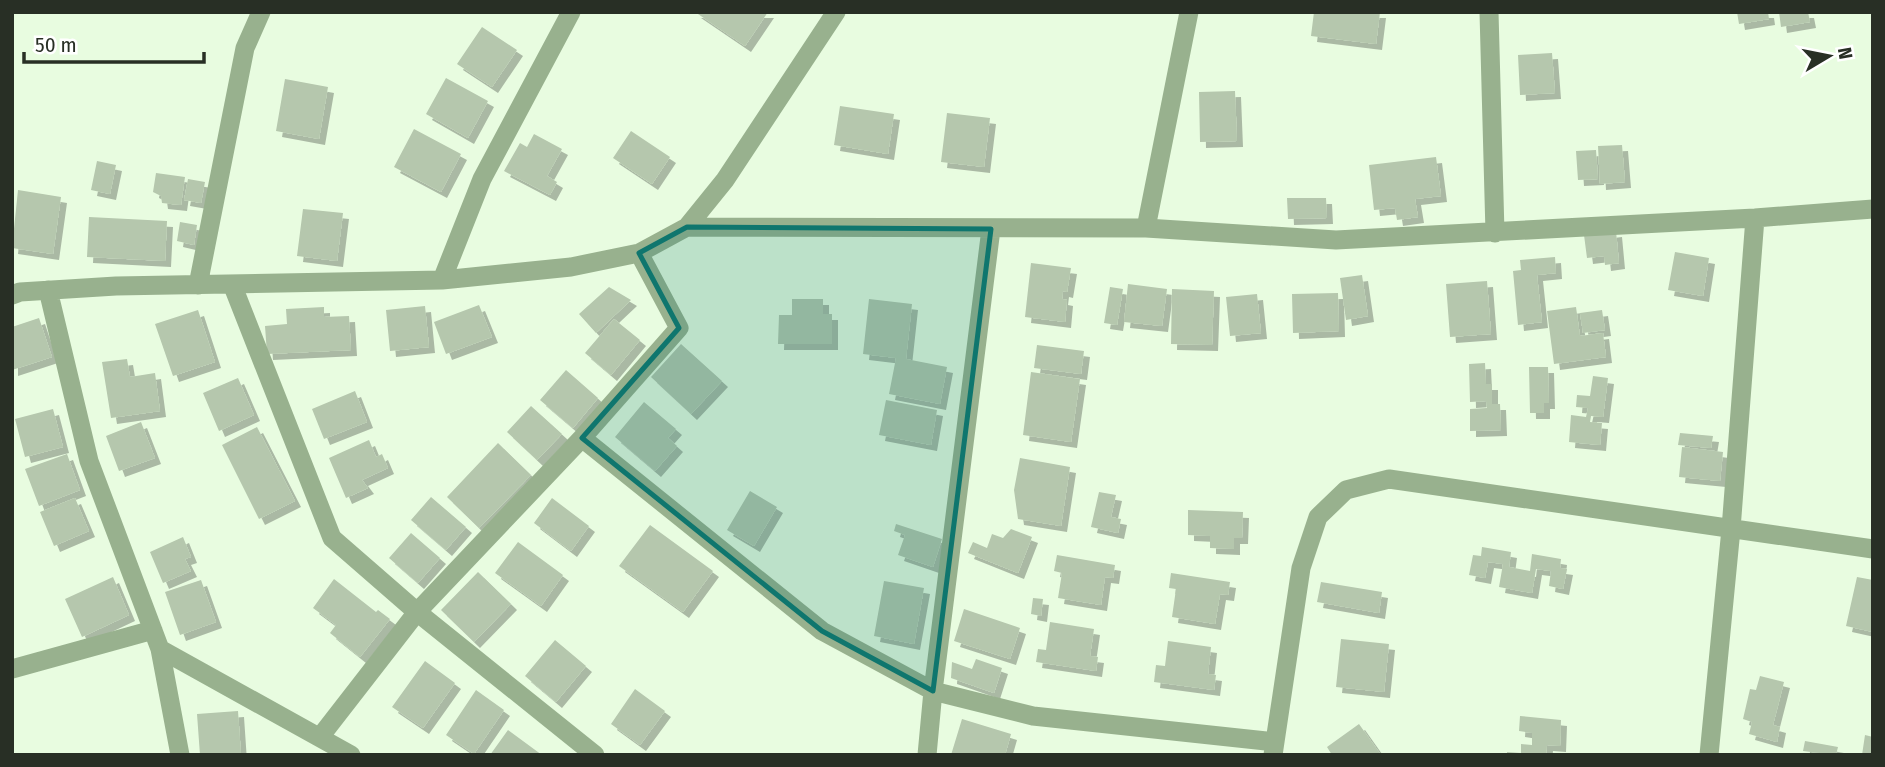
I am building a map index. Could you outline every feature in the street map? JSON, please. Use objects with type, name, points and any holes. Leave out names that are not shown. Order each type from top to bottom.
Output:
[{"type":"street","points":[[198,285],[245,48],[261,12]]},
{"type":"street","points":[[442,280],[482,179],[571,12]]},
{"type":"street","points":[[12,295],[48,290],[442,280],[571,267],[639,253],[687,227],[726,180],[836,12]]},
{"type":"street","points":[[1146,228],[1189,12]]},
{"type":"street","points":[[1489,12],[1495,233]]},
{"type":"street","points":[[687,227],[1146,228],[1336,240],[1755,218],[1873,209]]},
{"type":"street","points":[[1709,755],[1731,529],[1755,218]]},
{"type":"street","points":[[927,755],[991,229]]},
{"type":"street","points":[[320,737],[417,612],[582,438],[679,328],[639,253]]},
{"type":"street","points":[[232,284],[332,538],[417,612],[595,755]]},
{"type":"street","points":[[48,290],[89,461],[160,649],[180,755]]},
{"type":"street","points":[[582,438],[822,631],[933,691],[1032,716],[1274,748],[1301,568],[1318,517],[1346,490],[1389,479],[1873,549]]},
{"type":"street","points":[[12,669],[153,630]]},
{"type":"street","points":[[160,649],[351,755]]},
{"type":"highlighted area","points":[[687,227],[991,229],[933,691],[822,631],[582,438],[679,328],[639,253]]},
{"type":"building","points":[[695,12],[768,12],[745,46]]},
{"type":"building","points":[[1314,12],[1380,12],[1376,44],[1311,36]]},
{"type":"building","points":[[1737,12],[1768,12],[1769,19],[1739,24]]},
{"type":"building","points":[[1779,12],[1808,12],[1810,22],[1781,27]]},
{"type":"building","points":[[482,27],[517,50],[492,87],[457,64]]},
{"type":"building","points":[[1552,53],[1555,93],[1520,95],[1518,55]]},
{"type":"building","points":[[446,78],[488,101],[468,138],[426,114]]},
{"type":"building","points":[[285,79],[328,87],[319,139],[276,131]]},
{"type":"building","points":[[1235,91],[1237,141],[1200,142],[1199,92]]},
{"type":"building","points":[[840,106],[894,114],[888,154],[834,145]]},
{"type":"building","points":[[947,113],[990,118],[984,167],[941,162]]},
{"type":"building","points":[[414,129],[461,154],[441,192],[394,167]]},
{"type":"building","points":[[631,131],[670,157],[652,184],[613,158]]},
{"type":"building","points":[[534,134],[562,149],[547,176],[557,182],[550,195],[504,171],[520,143],[527,147]]},
{"type":"building","points":[[1622,145],[1625,182],[1600,184],[1598,146]]},
{"type":"building","points":[[1596,150],[1598,179],[1578,180],[1576,151]]},
{"type":"building","points":[[1436,157],[1441,196],[1415,199],[1418,217],[1397,220],[1395,208],[1374,210],[1369,165]]},
{"type":"building","points":[[97,161],[116,165],[110,194],[91,190]]},
{"type":"building","points":[[156,173],[185,177],[181,205],[162,203],[161,196],[153,192]]},
{"type":"building","points":[[188,179],[205,182],[201,203],[184,200]]},
{"type":"building","points":[[18,190],[61,197],[53,254],[12,248]]},
{"type":"building","points":[[1287,198],[1326,198],[1327,218],[1288,219]]},
{"type":"building","points":[[303,209],[343,213],[337,261],[297,256]]},
{"type":"building","points":[[89,217],[167,221],[165,261],[87,257]]},
{"type":"building","points":[[180,222],[197,225],[194,245],[177,241]]},
{"type":"building","points":[[1616,231],[1619,263],[1605,265],[1604,256],[1587,258],[1584,235]]},
{"type":"building","points":[[1675,252],[1709,258],[1703,296],[1668,290]]},
{"type":"building","points":[[1555,257],[1556,273],[1537,275],[1542,322],[1518,325],[1513,271],[1521,270],[1520,260]]},
{"type":"building","points":[[1031,263],[1071,268],[1067,292],[1063,291],[1062,299],[1067,300],[1065,322],[1025,317]]},
{"type":"building","points":[[1362,275],[1368,316],[1346,320],[1340,278]]},
{"type":"building","points":[[1487,281],[1491,334],[1450,337],[1446,284]]},
{"type":"building","points":[[1128,284],[1167,289],[1162,326],[1124,322]]},
{"type":"building","points":[[609,287],[631,300],[596,333],[579,314]]},
{"type":"building","points":[[1110,287],[1123,289],[1117,325],[1104,323]]},
{"type":"building","points":[[1172,289],[1214,291],[1212,345],[1171,344]]},
{"type":"building","points":[[1338,293],[1339,331],[1293,333],[1292,294]]},
{"type":"building","points":[[1257,294],[1261,333],[1230,336],[1226,297]]},
{"type":"building","points":[[792,299],[823,299],[823,314],[832,314],[832,344],[778,344],[779,315],[792,315]]},
{"type":"building","points":[[869,299],[912,304],[906,359],[947,367],[940,404],[889,394],[896,358],[863,354]]},
{"type":"building","points":[[479,305],[492,337],[446,354],[434,322]]},
{"type":"building","points":[[425,306],[429,347],[390,351],[386,310]]},
{"type":"building","points":[[324,307],[324,317],[349,316],[351,350],[267,354],[265,326],[287,324],[286,309]]},
{"type":"building","points":[[1576,307],[1580,336],[1603,333],[1606,357],[1554,364],[1547,311]]},
{"type":"building","points":[[198,310],[215,362],[173,376],[155,324]]},
{"type":"building","points":[[1602,310],[1605,330],[1583,333],[1580,313]]},
{"type":"building","points":[[39,318],[52,357],[12,370],[12,327]]},
{"type":"building","points":[[614,319],[640,340],[611,375],[585,353]]},
{"type":"building","points":[[681,344],[722,381],[691,414],[651,377]]},
{"type":"building","points":[[1037,345],[1084,351],[1081,374],[1034,368]]},
{"type":"building","points":[[127,359],[130,377],[155,373],[160,411],[111,418],[102,362]]},
{"type":"building","points":[[1485,363],[1486,384],[1492,384],[1492,404],[1500,404],[1501,430],[1470,431],[1470,409],[1487,408],[1486,401],[1470,402],[1469,364]]},
{"type":"building","points":[[1529,367],[1548,367],[1549,403],[1544,403],[1544,413],[1530,413]]},
{"type":"building","points":[[566,370],[598,398],[573,428],[540,400]]},
{"type":"building","points":[[1031,372],[1080,379],[1071,442],[1023,435]]},
{"type":"building","points":[[1593,376],[1608,378],[1603,417],[1591,416],[1590,422],[1602,423],[1600,445],[1569,442],[1571,415],[1586,417],[1588,408],[1576,407],[1577,395],[1590,396]]},
{"type":"building","points":[[238,378],[254,415],[219,431],[203,393]]},
{"type":"building","points":[[355,391],[367,422],[324,439],[312,409]]},
{"type":"building","points":[[886,400],[937,410],[931,445],[879,435]]},
{"type":"building","points":[[644,402],[676,429],[668,438],[677,446],[655,471],[615,437]]},
{"type":"building","points":[[531,406],[562,434],[537,460],[507,432]]},
{"type":"building","points":[[53,409],[63,447],[25,457],[15,419]]},
{"type":"building","points":[[141,422],[155,458],[119,471],[106,436]]},
{"type":"building","points":[[257,427],[295,501],[259,519],[222,445]]},
{"type":"building","points":[[1680,433],[1713,436],[1711,448],[1678,445]]},
{"type":"building","points":[[369,440],[376,457],[382,454],[388,468],[362,480],[368,488],[346,498],[329,458]]},
{"type":"building","points":[[498,443],[531,475],[479,528],[447,497]]},
{"type":"building","points":[[1682,447],[1723,452],[1720,481],[1679,477]]},
{"type":"building","points":[[67,454],[80,490],[39,506],[25,469]]},
{"type":"building","points":[[1020,458],[1070,467],[1061,526],[1018,519],[1014,490]]},
{"type":"building","points":[[750,491],[777,507],[754,546],[727,530]]},
{"type":"building","points":[[1099,492],[1116,495],[1111,517],[1121,519],[1118,533],[1091,527]]},
{"type":"building","points":[[431,497],[466,527],[446,550],[411,520]]},
{"type":"building","points":[[75,498],[89,531],[54,546],[40,512]]},
{"type":"building","points":[[552,498],[589,526],[571,551],[534,523]]},
{"type":"building","points":[[1188,510],[1243,512],[1242,538],[1234,538],[1234,549],[1210,548],[1210,536],[1188,535]]},
{"type":"building","points":[[896,524],[942,539],[933,567],[898,555],[905,535],[894,531]]},
{"type":"building","points":[[650,525],[713,571],[683,612],[619,566]]},
{"type":"building","points":[[1011,529],[1032,537],[1018,573],[968,553],[973,542],[987,548],[992,534],[1003,538]]},
{"type":"building","points":[[411,533],[440,558],[418,583],[389,558]]},
{"type":"building","points":[[183,537],[191,557],[185,559],[191,571],[163,583],[150,552]]},
{"type":"building","points":[[518,542],[563,575],[541,606],[495,573]]},
{"type":"building","points":[[1482,547],[1511,552],[1509,567],[1530,571],[1532,554],[1561,559],[1560,568],[1567,569],[1563,589],[1549,586],[1551,571],[1536,569],[1532,593],[1499,587],[1503,564],[1488,562],[1485,578],[1469,575],[1473,555],[1481,556]]},
{"type":"building","points":[[1057,555],[1115,565],[1113,578],[1105,577],[1101,605],[1058,598],[1062,573],[1054,571]]},
{"type":"building","points":[[478,572],[511,604],[474,642],[441,610]]},
{"type":"building","points":[[1171,573],[1230,582],[1228,595],[1220,594],[1215,624],[1172,617],[1176,589],[1169,588]]},
{"type":"building","points":[[113,577],[129,615],[82,637],[65,599]]},
{"type":"building","points":[[1857,577],[1873,580],[1873,632],[1846,626]]},
{"type":"building","points":[[334,579],[376,612],[378,610],[390,619],[360,657],[330,633],[336,625],[313,608]]},
{"type":"building","points":[[201,580],[216,622],[180,635],[165,592]]},
{"type":"building","points":[[884,581],[924,588],[914,644],[874,636]]},
{"type":"building","points":[[1321,582],[1382,592],[1379,613],[1317,602]]},
{"type":"building","points":[[1033,598],[1043,599],[1041,616],[1031,614]]},
{"type":"building","points":[[964,609],[1020,628],[1010,659],[954,641]]},
{"type":"building","points":[[1050,622],[1094,629],[1090,656],[1098,657],[1096,671],[1036,662],[1038,649],[1046,650]]},
{"type":"building","points":[[1341,639],[1389,644],[1384,692],[1336,687]]},
{"type":"building","points":[[555,640],[586,666],[556,702],[525,676]]},
{"type":"building","points":[[1168,641],[1211,647],[1208,674],[1216,675],[1214,690],[1154,682],[1156,665],[1165,666]]},
{"type":"building","points":[[976,659],[1002,668],[994,693],[951,678],[952,662],[972,669]]},
{"type":"building","points":[[425,661],[455,683],[423,728],[392,707]]},
{"type":"building","points":[[1760,676],[1784,682],[1773,725],[1780,727],[1777,742],[1749,734],[1752,722],[1743,719],[1750,689],[1756,690]]},
{"type":"building","points":[[635,689],[665,711],[640,745],[611,724]]},
{"type":"building","points":[[476,690],[504,710],[474,754],[446,735]]},
{"type":"building","points":[[238,711],[241,755],[200,755],[197,714]]},
{"type":"building","points":[[1520,716],[1561,720],[1560,746],[1547,745],[1546,755],[1507,755],[1507,752],[1521,753],[1521,744],[1532,745],[1532,733],[1519,731]]},
{"type":"building","points":[[962,719],[1011,734],[1005,755],[951,755]]},
{"type":"building","points":[[1359,724],[1381,755],[1332,755],[1327,747]]},
{"type":"building","points":[[508,730],[542,755],[490,755]]},
{"type":"building","points":[[1865,735],[1873,737],[1873,755],[1862,755]]},
{"type":"building","points":[[1805,741],[1838,747],[1836,755],[1803,751]]}]
